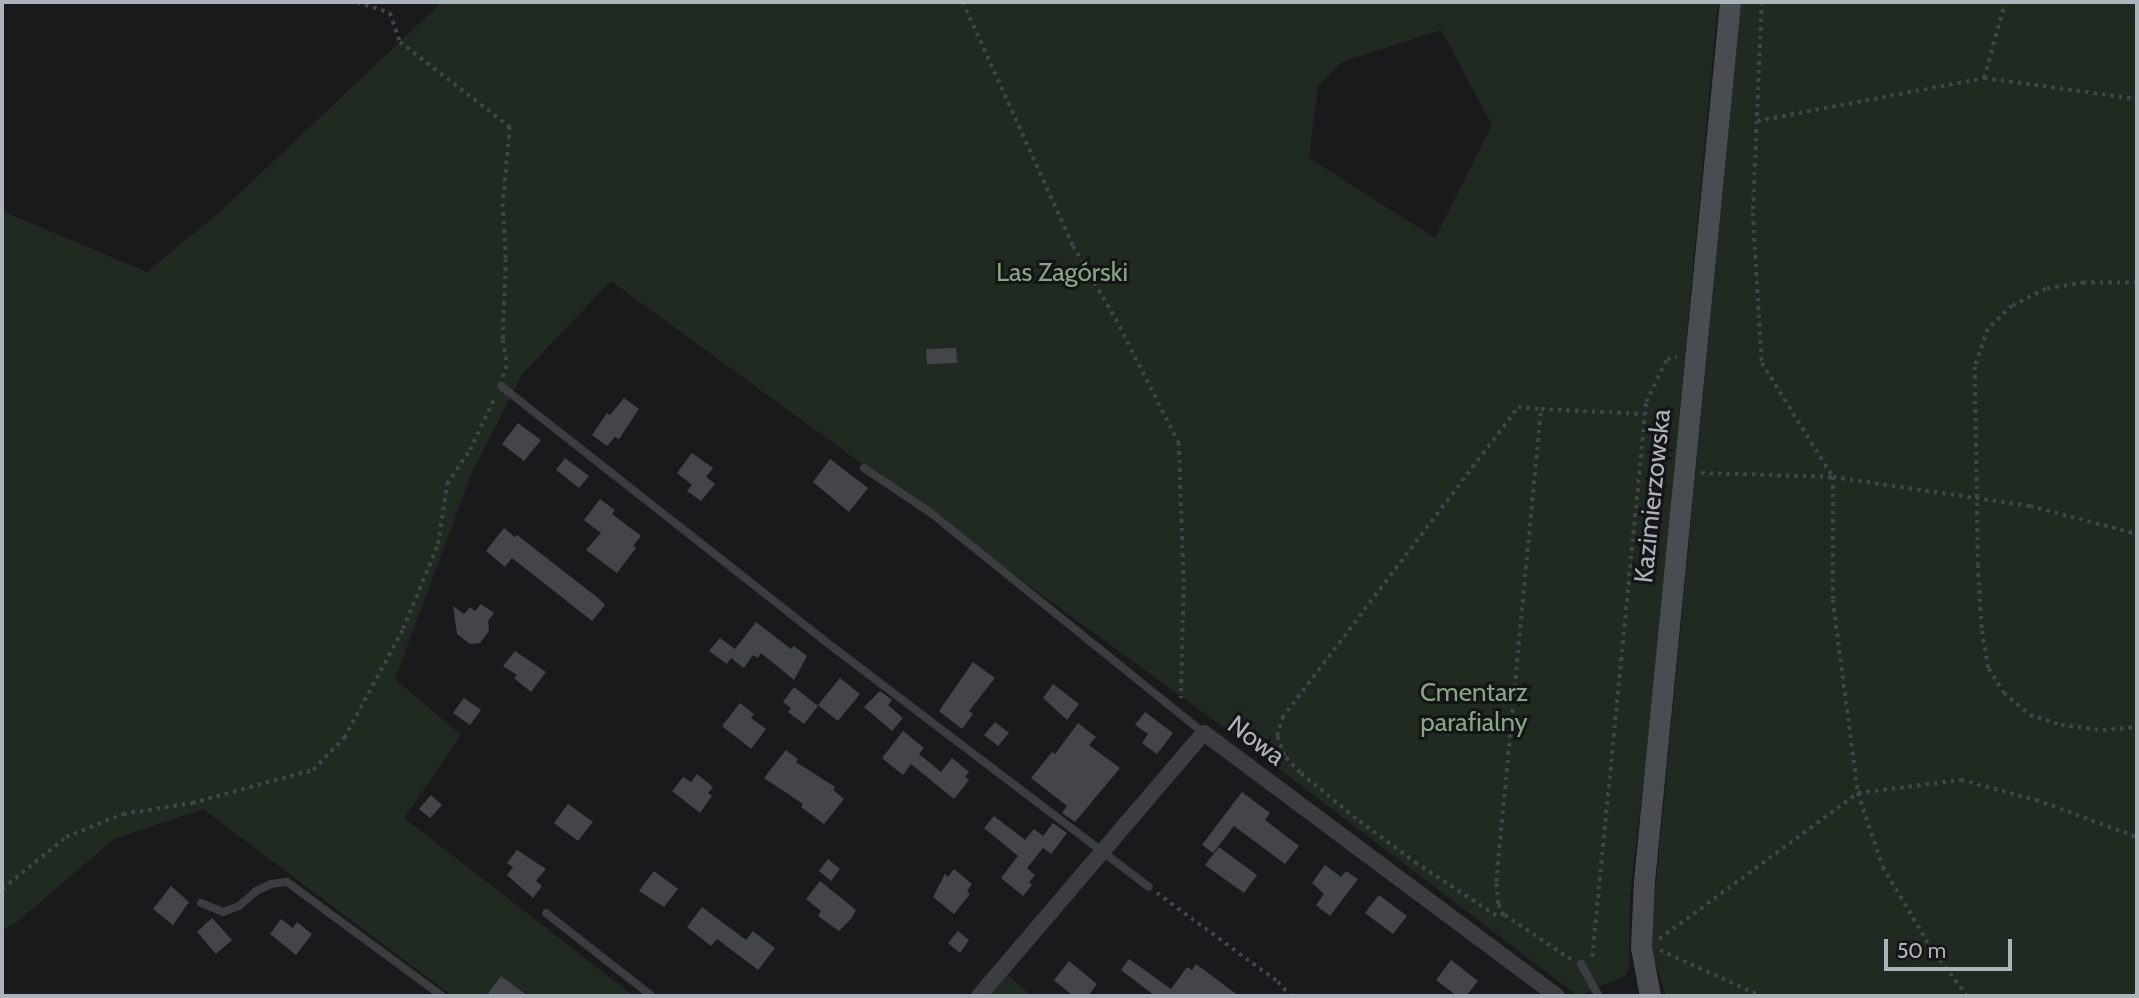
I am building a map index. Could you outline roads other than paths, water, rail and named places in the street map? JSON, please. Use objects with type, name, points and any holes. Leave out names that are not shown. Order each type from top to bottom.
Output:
[{"type":"street","name":"Kazimierzowska","points":[[1650,996],[1641,947],[1644,881],[1730,2]]},
{"type":"street","name":"Nowa","points":[[979,996],[1204,733],[1557,996]]},
{"type":"lane","points":[[501,386],[838,651],[1149,887]]},
{"type":"lane","points":[[864,468],[931,513],[1204,733]]},
{"type":"lane","points":[[201,903],[223,912],[239,906],[256,891],[271,884],[287,883],[442,996]]},
{"type":"lane","points":[[546,914],[652,996]]},
{"type":"lane","points":[[1581,964],[1599,996]]},
{"type":"park label","name":"Las Zagórski","points":[[1062,273]]},
{"type":"park label","name":"Cmentarz parafialny","points":[[1474,708]]}]
